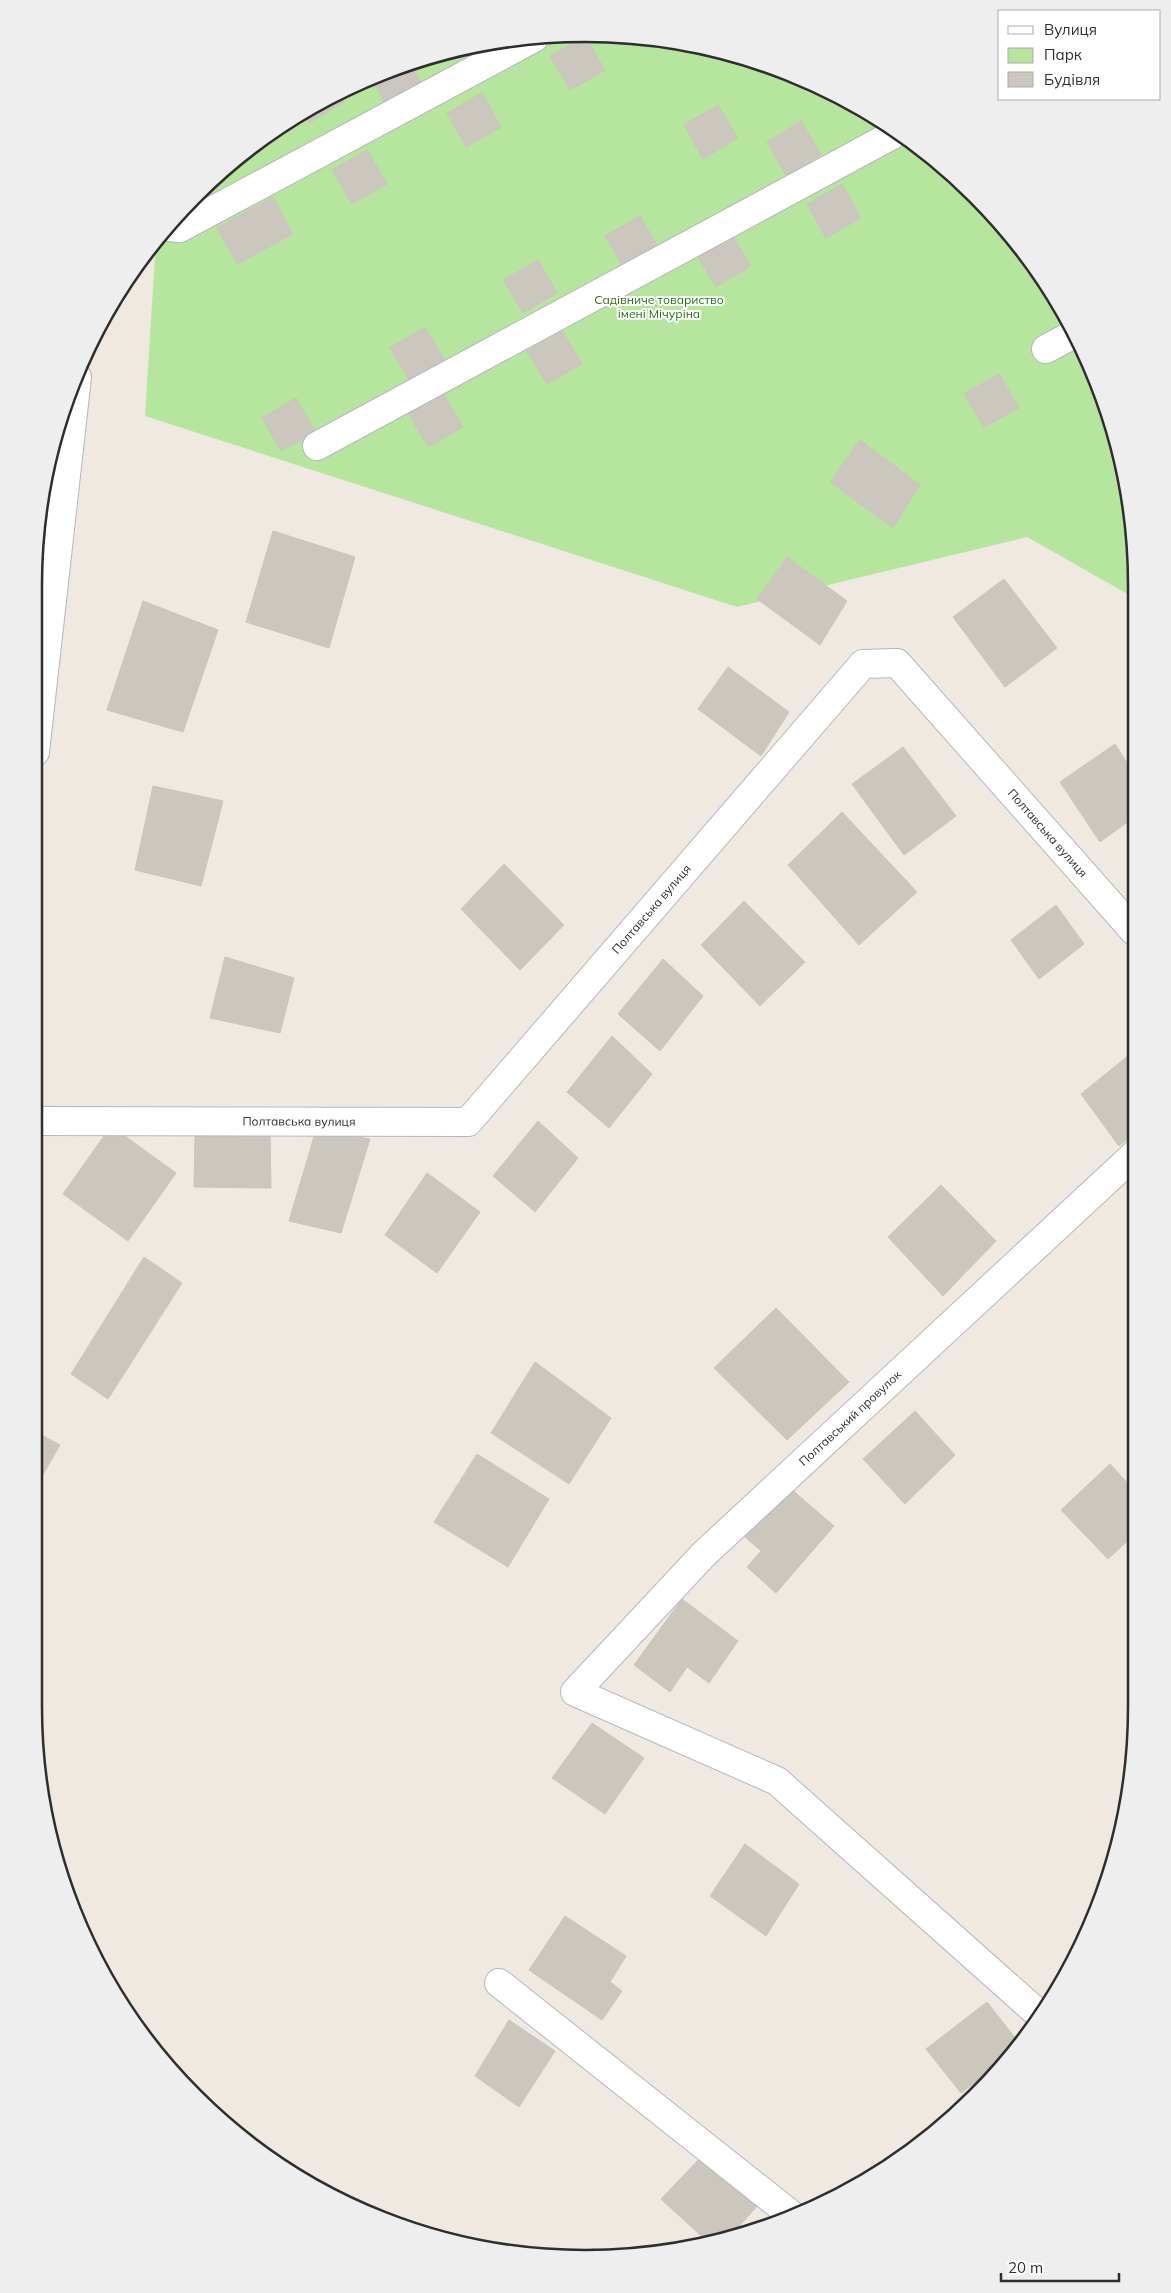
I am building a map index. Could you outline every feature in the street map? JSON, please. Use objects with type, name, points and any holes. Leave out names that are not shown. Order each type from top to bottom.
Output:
[{"type":"street","points":[[176,228],[180,228],[518,47]]},
{"type":"street","points":[[317,446],[890,136]]},
{"type":"street","points":[[1046,349],[1069,337]]},
{"type":"street","points":[[42,690],[74,403]]},
{"type":"street","name":"Полтавська вулиця","points":[[42,1121],[468,1122],[863,664],[897,663],[1128,924]]},
{"type":"street","name":"Полтавський провулок","points":[[1035,2011],[776,1781],[575,1692],[704,1554],[1128,1161]]},
{"type":"street","points":[[499,1983],[787,2211]]},
{"type":"green space","name":"Садівниче товариство імені Мічуріна","points":[[586,42],[656,47],[691,53],[760,71],[826,98],[857,115],[887,134],[944,177],[994,227],[1037,284],[1056,314],[1073,345],[1100,411],[1110,445],[1124,515],[1128,594],[1027,537],[737,607],[145,416],[155,255],[177,227],[227,177],[284,134],[345,98],[378,84],[411,71],[480,53],[515,47]]},
{"type":"building","points":[[589,42],[605,70],[570,90],[550,56],[573,43]]},
{"type":"building","points":[[414,70],[421,82],[385,103],[375,85]]},
{"type":"building","points":[[482,93],[501,127],[466,147],[447,113]]},
{"type":"building","points":[[342,99],[344,102],[309,123],[307,119]]},
{"type":"building","points":[[718,105],[738,138],[703,159],[684,125]]},
{"type":"building","points":[[801,121],[821,155],[786,175],[767,142]]},
{"type":"building","points":[[367,150],[387,184],[352,204],[332,170]]},
{"type":"building","points":[[842,184],[861,218],[826,238],[807,204]]},
{"type":"building","points":[[273,197],[293,234],[237,264],[217,228]]},
{"type":"building","points":[[640,216],[660,250],[625,271],[605,236]]},
{"type":"building","points":[[731,233],[751,266],[716,287],[696,253]]},
{"type":"building","points":[[538,260],[557,293],[523,313],[503,280]]},
{"type":"building","points":[[425,327],[445,361],[410,381],[390,348]]},
{"type":"building","points":[[562,331],[582,364],[547,384],[527,351]]},
{"type":"building","points":[[999,374],[1019,408],[984,427],[964,394]]},
{"type":"building","points":[[443,393],[463,427],[428,447],[408,413]]},
{"type":"building","points":[[296,398],[316,432],[281,451],[262,418]]},
{"type":"building","points":[[860,440],[920,485],[893,528],[830,482]]},
{"type":"building","points":[[273,531],[355,557],[329,648],[246,622]]},
{"type":"building","points":[[787,557],[847,601],[820,645],[757,599]]},
{"type":"building","points":[[1004,579],[1057,648],[1005,687],[953,617]]},
{"type":"building","points":[[143,601],[218,630],[183,732],[107,710]]},
{"type":"building","points":[[728,667],[789,712],[761,756],[698,709]]},
{"type":"building","points":[[1115,744],[1128,764],[1128,822],[1100,842],[1060,782]]},
{"type":"building","points":[[903,747],[956,816],[904,855],[852,784]]},
{"type":"building","points":[[153,786],[223,801],[201,886],[135,870]]},
{"type":"building","points":[[842,812],[917,892],[859,945],[788,865]]},
{"type":"building","points":[[504,864],[564,925],[520,970],[461,909]]},
{"type":"building","points":[[744,901],[805,962],[760,1006],[701,945]]},
{"type":"building","points":[[1056,905],[1084,944],[1039,979],[1011,940]]},
{"type":"building","points":[[225,957],[294,978],[280,1033],[210,1018]]},
{"type":"building","points":[[663,959],[703,996],[660,1051],[618,1014]]},
{"type":"building","points":[[612,1036],[652,1074],[609,1128],[567,1092]]},
{"type":"building","points":[[1128,1056],[1128,1139],[1119,1146],[1081,1094]]},
{"type":"building","points":[[538,1121],[578,1158],[535,1212],[493,1176]]},
{"type":"building","points":[[111,1126],[176,1173],[128,1241],[63,1194]]},
{"type":"building","points":[[316,1130],[370,1139],[341,1233],[289,1221]]},
{"type":"building","points":[[270,1134],[271,1188],[194,1187],[195,1135]]},
{"type":"building","points":[[427,1173],[480,1212],[437,1273],[385,1235]]},
{"type":"building","points":[[941,1185],[996,1241],[943,1296],[888,1237]]},
{"type":"building","points":[[144,1257],[182,1283],[108,1399],[71,1374]]},
{"type":"building","points":[[776,1308],[849,1382],[787,1440],[714,1368]]},
{"type":"building","points":[[535,1362],[611,1418],[569,1484],[491,1433]]},
{"type":"building","points":[[915,1411],[955,1455],[905,1504],[863,1459]]},
{"type":"building","points":[[42,1435],[60,1445],[42,1476]]},
{"type":"building","points":[[477,1454],[549,1499],[508,1567],[434,1522]]},
{"type":"building","points":[[1110,1464],[1128,1483],[1128,1540],[1108,1559],[1061,1510]]},
{"type":"building","points":[[790,1488],[834,1526],[776,1593],[747,1567],[761,1551],[745,1537]]},
{"type":"building","points":[[682,1599],[738,1641],[709,1683],[687,1667],[670,1692],[634,1665]]},
{"type":"building","points":[[592,1723],[644,1758],[605,1814],[552,1778]]},
{"type":"building","points":[[745,1844],[799,1884],[766,1936],[710,1896]]},
{"type":"building","points":[[565,1916],[626,1956],[610,1982],[622,1991],[602,2020],[529,1970]]},
{"type":"building","points":[[987,2002],[1016,2038],[986,2074],[961,2093],[926,2049]]},
{"type":"building","points":[[509,2020],[555,2051],[519,2107],[475,2076]]},
{"type":"building","points":[[703,2155],[759,2204],[737,2229],[703,2237],[661,2199]]}]
